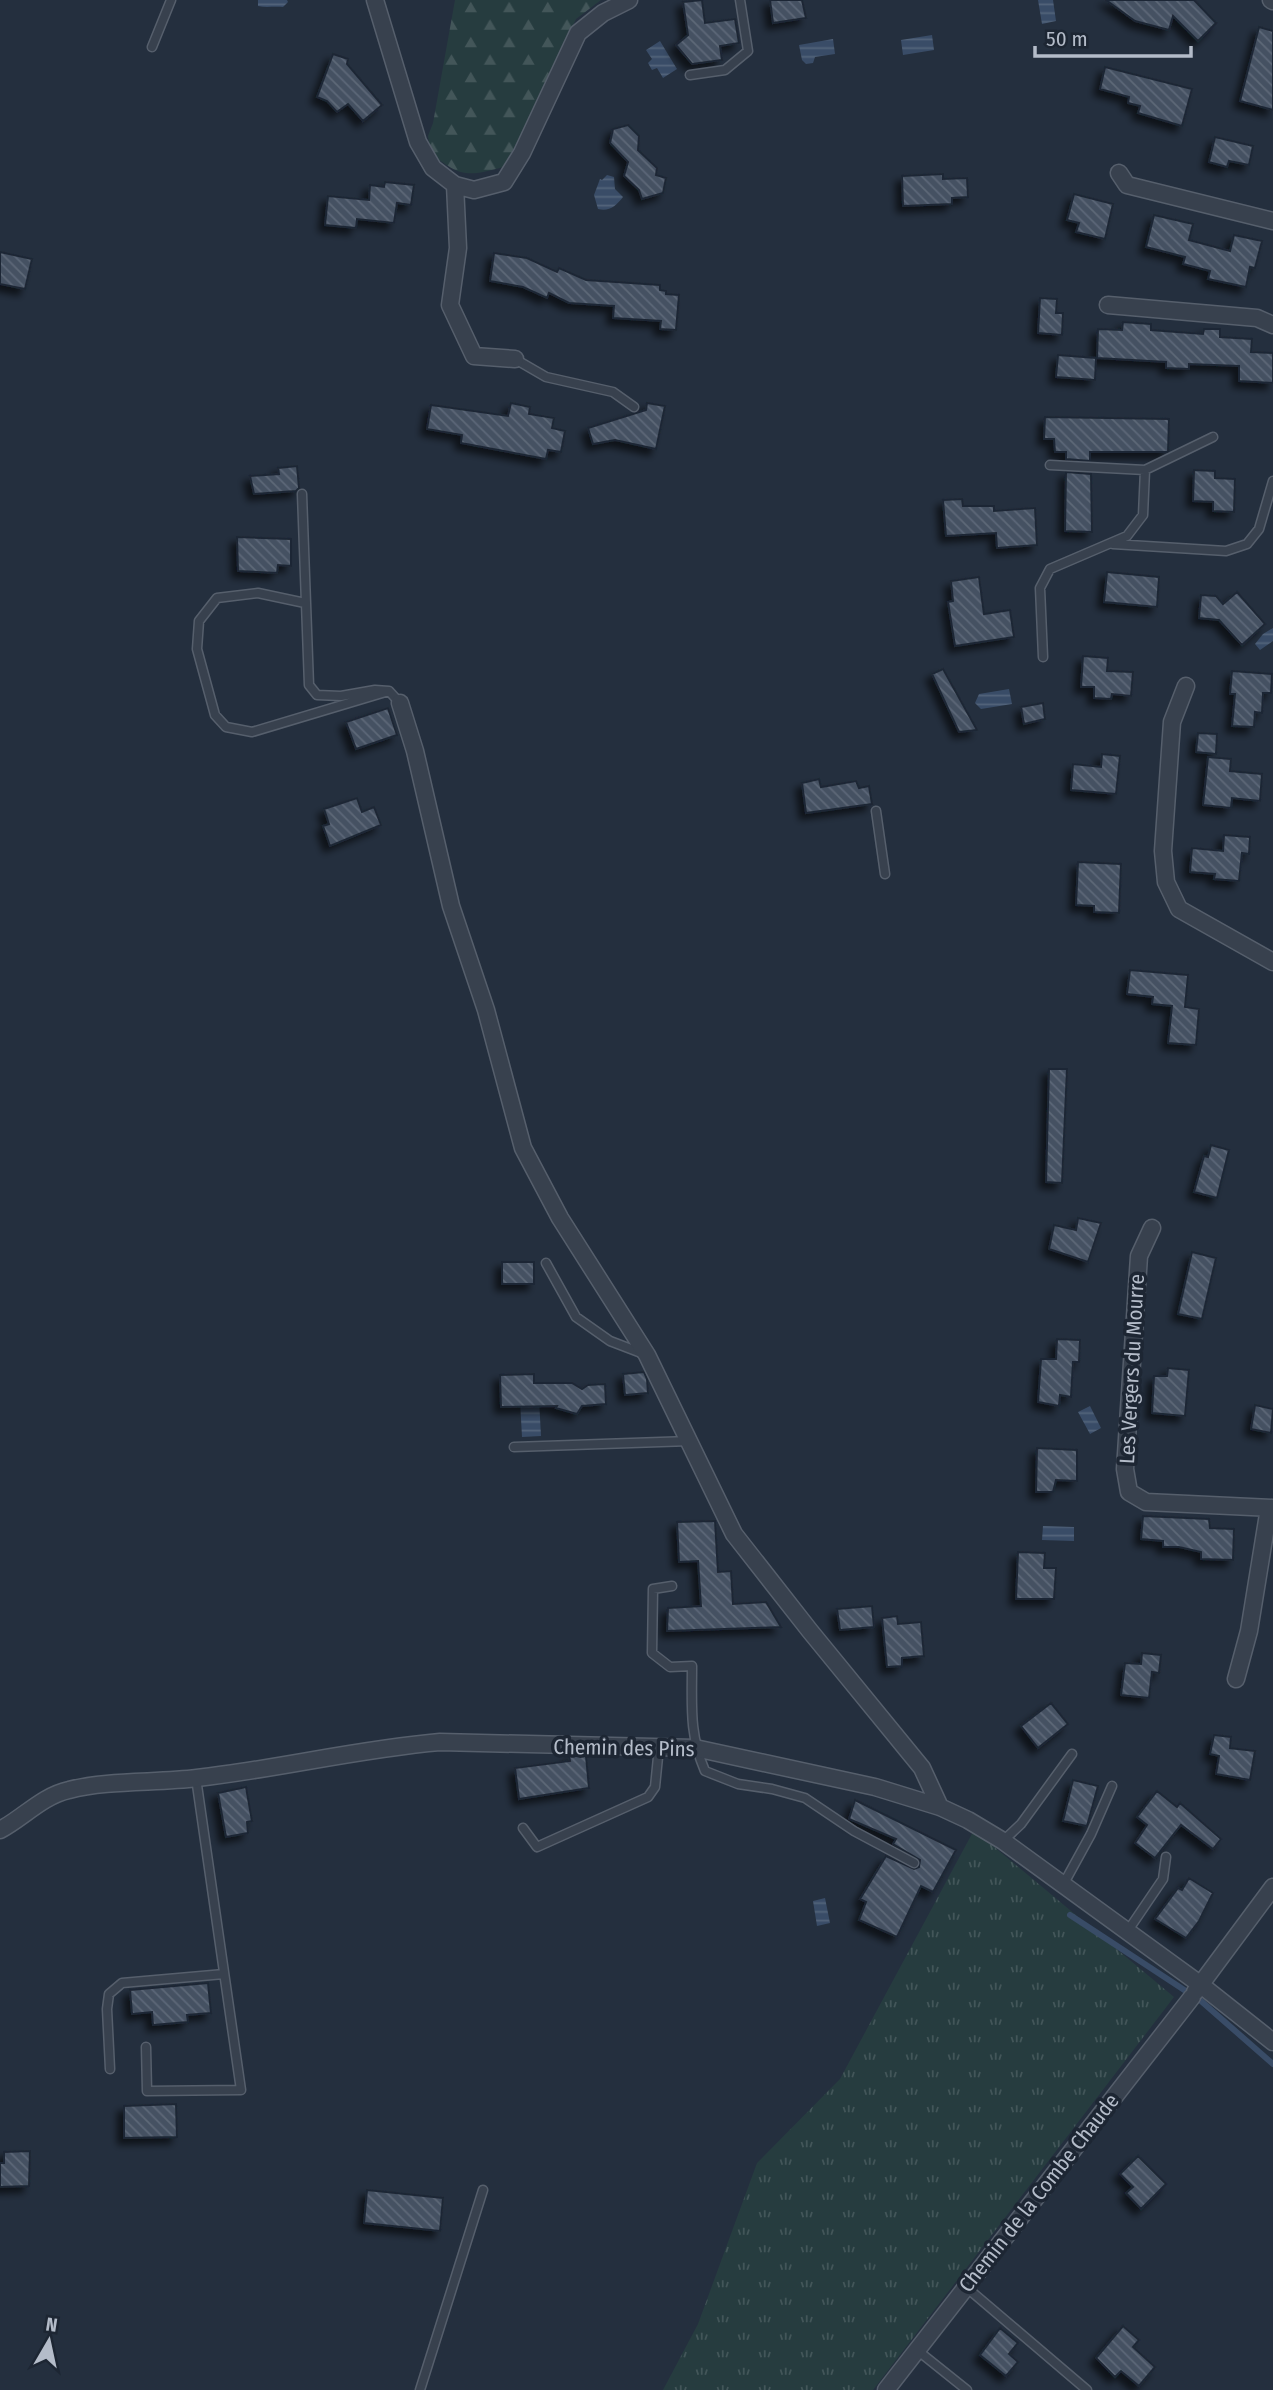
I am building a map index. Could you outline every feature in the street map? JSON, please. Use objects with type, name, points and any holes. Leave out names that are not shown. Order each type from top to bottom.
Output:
[{"type":"street","points":[[375,0],[418,142],[433,168],[455,185],[474,190],[504,181],[522,153],[578,33],[603,13],[629,0]]},
{"type":"street","points":[[1119,173],[1128,185],[1273,220]]},
{"type":"street","points":[[455,185],[458,248],[450,305],[474,356],[515,359]]},
{"type":"street","points":[[1108,305],[1257,318],[1273,325]]},
{"type":"street","points":[[1186,686],[1172,722],[1163,851],[1166,881],[1179,909],[1273,962]]},
{"type":"street","points":[[394,697],[415,751],[451,906],[486,1010],[523,1148],[560,1218],[647,1355],[734,1534],[922,1768],[940,1807]]},
{"type":"street","name":"Les Vergers du Mourre","points":[[1152,1228],[1139,1256],[1125,1469],[1129,1492],[1146,1502],[1271,1508]]},
{"type":"street","points":[[1236,1679],[1249,1631],[1271,1508]]},
{"type":"street","name":"Chemin des Pins","points":[[0,1830],[48,1798],[69,1789],[196,1779],[391,1747],[440,1742],[548,1747],[695,1748],[875,1787],[940,1807],[968,1819],[1003,1841],[1127,1932],[1196,1992],[1273,2042]]},
{"type":"street","name":"Chemin de la Combe Chaude","points":[[886,2390],[1196,1992],[1273,1887]]},
{"type":"lane","points":[[152,47],[171,0]]},
{"type":"lane","points":[[690,75],[725,70],[748,51],[740,0]]},
{"type":"lane","points":[[515,359],[546,377],[612,392],[634,407]]},
{"type":"lane","points":[[1050,465],[1145,470],[1213,437]]},
{"type":"lane","points":[[1043,657],[1040,588],[1050,569],[1127,536],[1143,515],[1145,470]]},
{"type":"lane","points":[[1110,544],[1226,551],[1247,544],[1259,529],[1273,481]]},
{"type":"lane","points":[[302,494],[309,685],[317,695],[341,696],[375,690],[394,697]]},
{"type":"lane","points":[[306,603],[258,593],[217,598],[199,621],[197,649],[215,715],[226,727],[253,732],[394,697]]},
{"type":"lane","points":[[877,811],[885,874]]},
{"type":"lane","points":[[546,1263],[576,1317],[610,1341],[647,1355]]},
{"type":"lane","points":[[514,1447],[690,1441]]},
{"type":"lane","points":[[671,1586],[653,1589],[652,1653],[670,1667],[692,1666],[692,1728],[695,1748],[705,1772],[738,1784],[805,1798],[854,1831],[914,1863]]},
{"type":"lane","points":[[523,1828],[537,1847],[648,1797],[655,1787],[659,1747]]},
{"type":"lane","points":[[1003,1841],[1021,1824],[1072,1754]]},
{"type":"lane","points":[[146,2047],[147,2091],[241,2090],[196,1779]]},
{"type":"lane","points":[[1063,1885],[1091,1835],[1112,1786]]},
{"type":"lane","points":[[1127,1932],[1163,1879],[1166,1857]]},
{"type":"lane","points":[[110,2069],[108,1994],[122,1983],[224,1974]]},
{"type":"lane","points":[[420,2390],[483,2190]]},
{"type":"lane","points":[[966,2287],[1087,2390]]},
{"type":"lane","points":[[917,2350],[967,2390]]},
{"type":"green space","points":[[455,0],[601,0],[576,19],[520,138],[503,167],[472,173],[458,171],[431,154],[428,136],[433,123]]},
{"type":"green space","points":[[974,1830],[1174,1997],[873,2390],[663,2390],[698,2324],[757,2163],[840,2079]]},
{"type":"water","points":[[258,0],[288,2],[283,7],[264,7],[258,6]]},
{"type":"water","points":[[1038,0],[1053,0],[1056,21],[1042,24]]},
{"type":"water","points":[[932,35],[934,50],[903,55],[901,40]]},
{"type":"water","points":[[833,39],[835,54],[815,57],[813,63],[806,64],[802,60],[799,45]]},
{"type":"water","points":[[660,41],[677,69],[663,78],[657,68],[652,70],[648,63],[652,59],[646,50]]},
{"type":"water","points":[[607,175],[614,177],[615,189],[623,197],[612,208],[598,209],[594,195],[600,179]]},
{"type":"water","points":[[1273,628],[1273,641],[1260,650],[1255,644],[1263,634]]},
{"type":"water","points":[[1009,689],[1012,704],[981,709],[975,703],[979,694]]},
{"type":"water","points":[[539,1399],[541,1436],[522,1437],[520,1400]]},
{"type":"water","points":[[1090,1406],[1101,1428],[1090,1434],[1078,1412]]},
{"type":"water","points":[[1043,1526],[1074,1527],[1074,1541],[1042,1540]]},
{"type":"water","points":[[825,1898],[830,1923],[817,1926],[813,1901]]},
{"type":"building","points":[[702,0],[705,23],[735,19],[739,43],[720,46],[722,60],[692,64],[676,45],[688,35],[683,2]]},
{"type":"building","points":[[770,0],[802,0],[806,18],[773,23]]},
{"type":"building","points":[[1106,0],[1194,0],[1216,23],[1198,41],[1173,16],[1169,30],[1135,21]]},
{"type":"building","points":[[1259,27],[1273,31],[1273,110],[1240,101]]},
{"type":"building","points":[[333,54],[348,59],[347,64],[382,105],[363,121],[348,104],[337,112],[327,101],[317,97]]},
{"type":"building","points":[[1105,67],[1192,89],[1182,126],[1138,113],[1140,106],[1128,103],[1129,97],[1100,89]]},
{"type":"building","points":[[628,125],[639,136],[638,150],[657,168],[656,175],[666,178],[663,193],[642,199],[639,190],[624,176],[628,162],[610,143],[613,129]]},
{"type":"building","points":[[1215,137],[1253,146],[1249,165],[1229,161],[1227,167],[1209,162]]},
{"type":"building","points":[[943,174],[943,179],[967,178],[968,197],[952,198],[952,204],[903,206],[902,176]]},
{"type":"building","points":[[385,182],[414,185],[411,205],[397,203],[394,223],[357,219],[356,228],[325,225],[328,196],[369,200],[370,185],[384,187]]},
{"type":"building","points":[[1074,194],[1113,204],[1105,239],[1076,232],[1079,223],[1067,220]]},
{"type":"building","points":[[1154,215],[1193,224],[1189,240],[1230,251],[1234,235],[1262,241],[1255,268],[1250,267],[1246,287],[1208,279],[1210,271],[1183,264],[1185,257],[1146,247]]},
{"type":"building","points":[[0,252],[32,259],[25,289],[0,284]]},
{"type":"building","points":[[494,253],[527,258],[557,272],[559,268],[586,280],[660,285],[660,290],[666,291],[666,294],[679,295],[676,330],[660,329],[661,321],[613,318],[614,306],[569,303],[549,293],[547,298],[523,287],[490,281]]},
{"type":"building","points":[[1040,298],[1057,299],[1056,313],[1063,313],[1062,335],[1038,333]]},
{"type":"building","points":[[1123,322],[1151,324],[1151,330],[1203,334],[1204,329],[1220,329],[1220,337],[1252,339],[1251,352],[1273,353],[1273,383],[1239,381],[1239,366],[1189,364],[1189,369],[1166,368],[1166,362],[1097,358],[1098,329],[1122,330]]},
{"type":"building","points":[[1058,355],[1096,358],[1095,380],[1056,377]]},
{"type":"building","points":[[511,403],[530,407],[529,414],[554,418],[552,428],[565,431],[561,452],[548,450],[546,459],[461,443],[462,435],[427,429],[431,405],[508,416]]},
{"type":"building","points":[[647,403],[665,406],[656,449],[615,440],[593,444],[588,428],[646,410]]},
{"type":"building","points":[[1045,417],[1169,419],[1168,452],[1090,452],[1090,461],[1066,459],[1066,452],[1055,452],[1054,439],[1044,439]]},
{"type":"building","points":[[297,466],[299,488],[296,491],[254,494],[250,476],[279,474],[278,468]]},
{"type":"building","points":[[1194,470],[1215,471],[1215,478],[1235,479],[1234,512],[1213,511],[1213,502],[1193,501]]},
{"type":"building","points":[[1066,472],[1091,474],[1092,532],[1065,531]]},
{"type":"building","points":[[962,499],[963,506],[994,506],[994,511],[1035,508],[1037,545],[997,548],[996,533],[946,536],[943,500]]},
{"type":"building","points":[[237,537],[291,539],[291,566],[278,565],[277,573],[238,571]]},
{"type":"building","points":[[1107,572],[1159,577],[1157,607],[1104,602]]},
{"type":"building","points":[[979,577],[984,614],[1010,610],[1014,637],[955,646],[948,602],[953,601],[951,581]]},
{"type":"building","points":[[1237,592],[1265,624],[1242,645],[1219,620],[1199,618],[1201,595],[1216,596],[1223,604]]},
{"type":"building","points":[[1083,656],[1108,658],[1107,671],[1133,672],[1131,696],[1112,694],[1111,699],[1094,698],[1094,687],[1081,687]]},
{"type":"building","points":[[943,669],[977,730],[959,732],[932,674]]},
{"type":"building","points":[[1232,671],[1272,674],[1271,693],[1263,693],[1262,713],[1255,712],[1254,727],[1232,726],[1235,694],[1230,694]]},
{"type":"building","points":[[1043,703],[1045,719],[1024,724],[1021,707]]},
{"type":"building","points":[[388,708],[397,735],[356,749],[346,722]]},
{"type":"building","points":[[1198,733],[1217,734],[1216,754],[1196,752]]},
{"type":"building","points":[[1102,754],[1120,756],[1116,794],[1071,790],[1073,764],[1101,767]]},
{"type":"building","points":[[1208,757],[1231,759],[1230,771],[1262,774],[1260,801],[1232,798],[1231,808],[1203,805]]},
{"type":"building","points":[[819,779],[821,787],[856,781],[859,788],[869,786],[872,804],[806,813],[802,783]]},
{"type":"building","points":[[357,798],[362,812],[374,807],[381,825],[330,846],[323,826],[329,824],[324,809]]},
{"type":"building","points":[[1224,835],[1250,837],[1249,854],[1242,853],[1239,881],[1214,879],[1215,874],[1190,872],[1192,848],[1223,851]]},
{"type":"building","points":[[1078,862],[1121,864],[1119,913],[1094,912],[1094,906],[1076,905]]},
{"type":"building","points":[[1130,970],[1188,975],[1185,1007],[1199,1009],[1196,1045],[1168,1043],[1172,1006],[1152,1004],[1153,997],[1127,994]]},
{"type":"building","points":[[1049,1069],[1067,1069],[1062,1183],[1046,1182]]},
{"type":"building","points":[[1211,1145],[1229,1150],[1217,1198],[1194,1192],[1204,1156],[1208,1157]]},
{"type":"building","points":[[1078,1218],[1101,1223],[1088,1262],[1049,1249],[1054,1225],[1076,1230]]},
{"type":"building","points":[[1192,1252],[1216,1258],[1202,1319],[1178,1314]]},
{"type":"building","points":[[502,1262],[534,1262],[534,1284],[502,1284]]},
{"type":"building","points":[[1057,1339],[1080,1340],[1079,1362],[1073,1362],[1071,1397],[1060,1395],[1059,1406],[1038,1402],[1041,1359],[1056,1359]]},
{"type":"building","points":[[1168,1368],[1189,1370],[1185,1416],[1152,1413],[1154,1376],[1167,1376]]},
{"type":"building","points":[[644,1372],[648,1393],[625,1395],[623,1374]]},
{"type":"building","points":[[534,1374],[534,1383],[572,1383],[582,1389],[588,1385],[605,1384],[606,1404],[582,1406],[577,1414],[556,1408],[557,1406],[501,1407],[500,1375]]},
{"type":"building","points":[[1255,1405],[1273,1409],[1271,1433],[1251,1429]]},
{"type":"building","points":[[1037,1448],[1077,1450],[1077,1481],[1056,1480],[1053,1492],[1036,1492]]},
{"type":"building","points":[[1143,1516],[1209,1519],[1210,1528],[1234,1529],[1233,1560],[1201,1559],[1201,1552],[1163,1547],[1163,1541],[1141,1539]]},
{"type":"building","points":[[715,1521],[718,1572],[731,1571],[733,1604],[766,1602],[781,1627],[667,1631],[668,1608],[701,1606],[698,1561],[679,1562],[677,1522]]},
{"type":"building","points":[[1018,1552],[1045,1553],[1044,1568],[1056,1568],[1054,1599],[1016,1599]]},
{"type":"building","points":[[872,1606],[874,1627],[840,1630],[837,1609]]},
{"type":"building","points":[[897,1616],[898,1624],[921,1622],[924,1656],[902,1658],[902,1666],[887,1667],[882,1618]]},
{"type":"building","points":[[1142,1653],[1161,1655],[1159,1673],[1152,1672],[1149,1698],[1121,1695],[1125,1663],[1141,1664]]},
{"type":"building","points":[[1051,1703],[1068,1724],[1038,1748],[1021,1726]]},
{"type":"building","points":[[1214,1735],[1231,1737],[1230,1748],[1255,1751],[1250,1780],[1216,1774],[1219,1756],[1210,1754]]},
{"type":"building","points":[[569,1756],[586,1756],[589,1788],[519,1799],[515,1768],[570,1761]]},
{"type":"building","points":[[1073,1780],[1098,1786],[1087,1826],[1063,1821]]},
{"type":"building","points":[[246,1787],[252,1821],[247,1822],[248,1833],[226,1837],[218,1793]]},
{"type":"building","points":[[1157,1791],[1177,1807],[1180,1803],[1221,1839],[1213,1849],[1181,1825],[1155,1858],[1135,1843],[1147,1825],[1137,1817]]},
{"type":"building","points":[[855,1800],[956,1850],[933,1892],[921,1886],[897,1937],[859,1920],[866,1902],[860,1899],[886,1856],[914,1869],[919,1867],[920,1860],[893,1844],[896,1839],[849,1819]]},
{"type":"building","points":[[1189,1878],[1213,1893],[1199,1921],[1186,1938],[1155,1919],[1178,1888],[1182,1890]]},
{"type":"building","points":[[208,1983],[211,2013],[187,2015],[188,2022],[153,2025],[152,2012],[132,2014],[130,1990]]},
{"type":"building","points":[[176,2104],[177,2137],[124,2138],[124,2106]]},
{"type":"building","points":[[30,2151],[29,2186],[0,2187],[0,2163],[4,2163],[4,2152]]},
{"type":"building","points":[[1138,2156],[1166,2184],[1141,2209],[1126,2193],[1133,2187],[1120,2174]]},
{"type":"building","points":[[367,2190],[443,2198],[440,2231],[364,2223]]},
{"type":"building","points":[[1123,2326],[1139,2340],[1133,2347],[1155,2367],[1139,2386],[1121,2371],[1115,2377],[1096,2358]]},
{"type":"building","points":[[1000,2328],[1018,2343],[1009,2354],[1018,2362],[1006,2376],[980,2355]]},
{"type":"waterway","points":[[1070,1915],[1201,2001],[1273,2064]]}]
